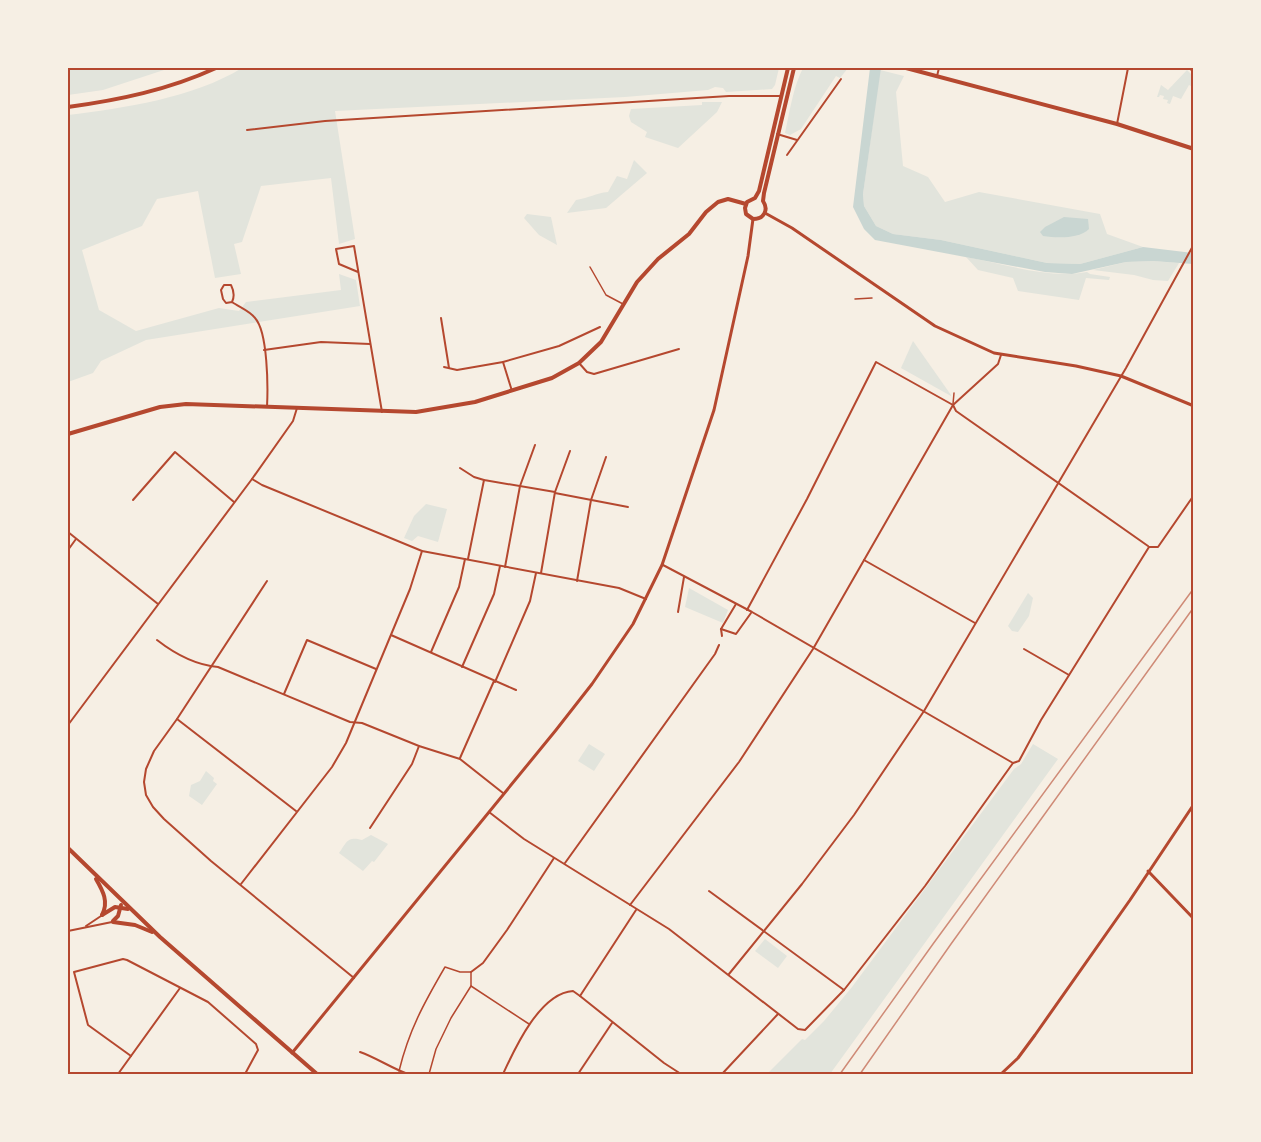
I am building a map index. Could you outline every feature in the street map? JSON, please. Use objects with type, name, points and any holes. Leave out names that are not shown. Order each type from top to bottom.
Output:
[{"type":"main road","points":[[68,106],[131,97],[168,87],[216,68]]},
{"type":"main road","points":[[763,201],[788,68]]},
{"type":"main road","points":[[783,96],[794,68]]},
{"type":"main road","points":[[906,68],[1117,124],[1192,148]]},
{"type":"main road","points":[[755,198],[775,134]]},
{"type":"main road","points":[[755,198],[763,201],[766,206],[761,218],[753,219],[746,214],[746,204],[749,200],[755,198]]},
{"type":"main road","points":[[68,434],[160,407],[196,404],[382,412],[445,408],[484,400],[552,378],[579,363],[601,342],[648,269],[689,234],[706,212],[718,202],[728,199],[746,204]]},
{"type":"main road","points":[[68,848],[94,876],[160,937],[317,1074]]},
{"type":"main road","points":[[94,876],[105,899],[105,909],[102,915]]},
{"type":"main road","points":[[113,922],[122,907],[121,901]]},
{"type":"main road","points":[[102,915],[115,907],[131,910]]},
{"type":"main road","points":[[113,922],[135,925],[160,937]]},
{"type":"street","points":[[937,76],[939,68]]},
{"type":"street","points":[[1117,124],[1128,68]]},
{"type":"street","points":[[1189,68],[1194,72]]},
{"type":"street","points":[[787,154],[841,79]]},
{"type":"street","points":[[247,130],[330,120],[729,96],[783,96]]},
{"type":"street","points":[[775,134],[797,140]]},
{"type":"street","points":[[1192,148],[1194,142]]},
{"type":"street","points":[[765,213],[792,228],[935,327],[954,337],[1001,355],[1076,366],[1121,376],[1194,406]]},
{"type":"street","points":[[292,1053],[592,684],[633,624],[647,599],[662,565],[714,410],[748,256],[753,219]]},
{"type":"street","points":[[729,974],[854,815],[924,711],[1121,376],[1194,243]]},
{"type":"street","points":[[358,272],[339,264],[336,249],[354,246],[382,412]]},
{"type":"street","points":[[232,302],[233,289],[231,285],[224,285],[221,290],[226,303],[232,302],[254,316],[259,324],[269,374],[267,407]]},
{"type":"street","points":[[441,318],[449,368]]},
{"type":"street","points":[[444,367],[457,370],[503,362],[559,346],[600,327]]},
{"type":"street","points":[[264,350],[321,342],[370,344]]},
{"type":"street","points":[[579,363],[587,372],[594,374],[679,349]]},
{"type":"street","points":[[630,905],[739,762],[813,649],[953,405],[998,364],[1001,355]]},
{"type":"street","points":[[503,362],[512,391]]},
{"type":"street","points":[[747,610],[807,499],[876,362],[953,405],[956,411],[1149,546],[1158,547],[1194,495]]},
{"type":"street","points":[[68,725],[252,479],[293,421],[297,408]]},
{"type":"street","points":[[505,567],[520,486],[535,445]]},
{"type":"street","points":[[541,574],[555,493],[570,451]]},
{"type":"street","points":[[134,500],[175,452],[234,502]]},
{"type":"street","points":[[577,581],[591,500],[606,457]]},
{"type":"street","points":[[460,468],[484,480],[628,507]]},
{"type":"street","points":[[252,479],[422,551],[619,588],[647,599]]},
{"type":"street","points":[[431,652],[459,587],[484,480]]},
{"type":"street","points":[[68,532],[158,604]]},
{"type":"street","points":[[68,550],[76,539]]},
{"type":"street","points":[[489,812],[524,839],[669,929],[798,1029],[805,1030],[844,990],[925,886],[1013,763],[1019,760],[1149,546]]},
{"type":"street","points":[[241,884],[333,766],[356,722],[410,588],[422,551]]},
{"type":"street","points":[[864,560],[975,623]]},
{"type":"street","points":[[662,565],[752,612],[1013,763]]},
{"type":"street","points":[[462,667],[494,594],[500,566]]},
{"type":"street","points":[[460,759],[530,601],[536,573]]},
{"type":"street","points":[[678,612],[684,577]]},
{"type":"street","points":[[267,580],[154,751],[146,769],[144,782],[146,795],[164,819],[354,978]]},
{"type":"street","points":[[722,636],[721,629],[736,604]]},
{"type":"street","points":[[721,629],[736,634],[752,612]]},
{"type":"street","points":[[391,635],[516,690]]},
{"type":"street","points":[[156,640],[173,652],[203,666],[218,667],[350,722],[362,723],[419,746],[460,759],[503,793]]},
{"type":"street","points":[[284,694],[307,640],[376,669]]},
{"type":"street","points":[[564,864],[715,654],[718,645]]},
{"type":"street","points":[[1024,650],[1069,675]]},
{"type":"street","points":[[177,719],[297,812]]},
{"type":"street","points":[[370,828],[412,764],[419,746]]},
{"type":"street","points":[[1001,1074],[1018,1058],[1035,1035],[1194,804]]},
{"type":"street","points":[[471,972],[483,963],[554,858]]},
{"type":"street","points":[[1148,871],[1194,919]]},
{"type":"street","points":[[709,891],[844,990]]},
{"type":"street","points":[[579,996],[637,909]]},
{"type":"street","points":[[81,928],[102,915]]},
{"type":"street","points":[[68,931],[113,922]]},
{"type":"street","points":[[131,1056],[88,1025],[74,972],[123,959],[208,1002],[256,1044],[258,1050],[245,1074]]},
{"type":"street","points":[[118,1074],[180,988]]},
{"type":"street","points":[[503,1074],[522,1035],[530,1024],[549,1003],[564,992],[573,991],[681,1074]]},
{"type":"street","points":[[722,1074],[778,1014]]},
{"type":"street","points":[[578,1074],[612,1023]]},
{"type":"street","points":[[360,1052],[408,1074]]},
{"type":"lane","points":[[590,267],[606,295],[624,304]]},
{"type":"lane","points":[[855,298],[872,298]]},
{"type":"lane","points":[[953,405],[954,393]]},
{"type":"lane","points":[[399,1071],[412,1027],[445,967],[460,972],[471,972],[471,986],[451,1018],[436,1049],[429,1074]]},
{"type":"lane","points":[[471,986],[530,1024]]},
{"type":"shaded area","points":[[68,68],[170,68],[103,90],[68,95]]},
{"type":"shaded area","points":[[242,68],[779,68],[772,89],[726,92],[723,88],[715,87],[708,90],[625,97],[335,111],[355,239],[339,244],[331,178],[261,186],[242,242],[234,244],[241,274],[215,278],[198,191],[157,199],[142,226],[82,250],[99,310],[136,331],[219,308],[239,311],[246,302],[341,290],[339,274],[356,280],[360,306],[146,340],[101,361],[93,373],[68,382],[68,115],[158,100],[202,87]]},
{"type":"shaded area","points":[[803,68],[848,68],[840,78],[836,76],[801,129],[790,135],[785,133],[794,91]]},
{"type":"shaded area","points":[[870,68],[881,68],[863,194],[864,206],[876,226],[893,234],[941,240],[1047,263],[1080,264],[1143,247],[1193,253],[1193,264],[1153,261],[1126,262],[1072,274],[1045,272],[875,240],[864,229],[853,207]]},
{"type":"shaded area","points":[[880,70],[904,76],[896,92],[903,166],[928,177],[945,202],[979,192],[1100,214],[1107,234],[1143,247],[1080,264],[1047,263],[941,240],[893,234],[876,226],[864,206],[863,194]]},
{"type":"shaded area","points":[[1187,70],[1193,76],[1193,87],[1189,85],[1181,99],[1173,96],[1170,104],[1167,103],[1168,100],[1163,99],[1164,96],[1157,97],[1161,85],[1168,90]]},
{"type":"shaded area","points":[[702,102],[722,102],[717,112],[678,148],[645,137],[647,132],[631,122],[629,116],[631,109],[702,105]]},
{"type":"shaded area","points":[[634,160],[647,173],[606,208],[567,213],[576,200],[608,192],[617,176],[627,179]]},
{"type":"shaded area","points":[[527,214],[551,217],[557,245],[539,235],[524,218]]},
{"type":"shaded area","points":[[1064,217],[1088,219],[1089,229],[1074,236],[1043,236],[1040,232],[1045,227]]},
{"type":"shaded area","points":[[966,257],[1026,270],[1057,274],[1087,272],[1110,277],[1109,280],[1086,278],[1079,300],[1018,291],[1013,278],[978,270]]},
{"type":"shaded area","points":[[1126,262],[1179,263],[1168,281],[1093,270]]},
{"type":"shaded area","points":[[913,341],[951,395],[951,396],[901,368]]},
{"type":"shaded area","points":[[426,504],[447,509],[438,542],[418,536],[412,541],[404,538],[414,516]]},
{"type":"shaded area","points":[[689,588],[728,610],[723,623],[685,607]]},
{"type":"shaded area","points":[[1028,593],[1033,598],[1029,616],[1018,632],[1012,631],[1008,626]]},
{"type":"shaded area","points":[[589,744],[605,754],[594,771],[578,761]]},
{"type":"shaded area","points":[[1033,744],[1058,759],[830,1074],[767,1074],[824,1021],[852,987],[1014,769],[1021,764]]},
{"type":"shaded area","points":[[206,771],[217,784],[202,805],[189,796],[191,785],[200,781]]},
{"type":"shaded area","points":[[371,835],[388,844],[374,862],[372,861],[363,871],[339,853],[350,839],[362,840]]},
{"type":"shaded area","points":[[765,939],[787,956],[778,968],[755,951]]},
{"type":"railway","points":[[840,1074],[1194,588]]},
{"type":"railway","points":[[860,1074],[1194,607]]}]
